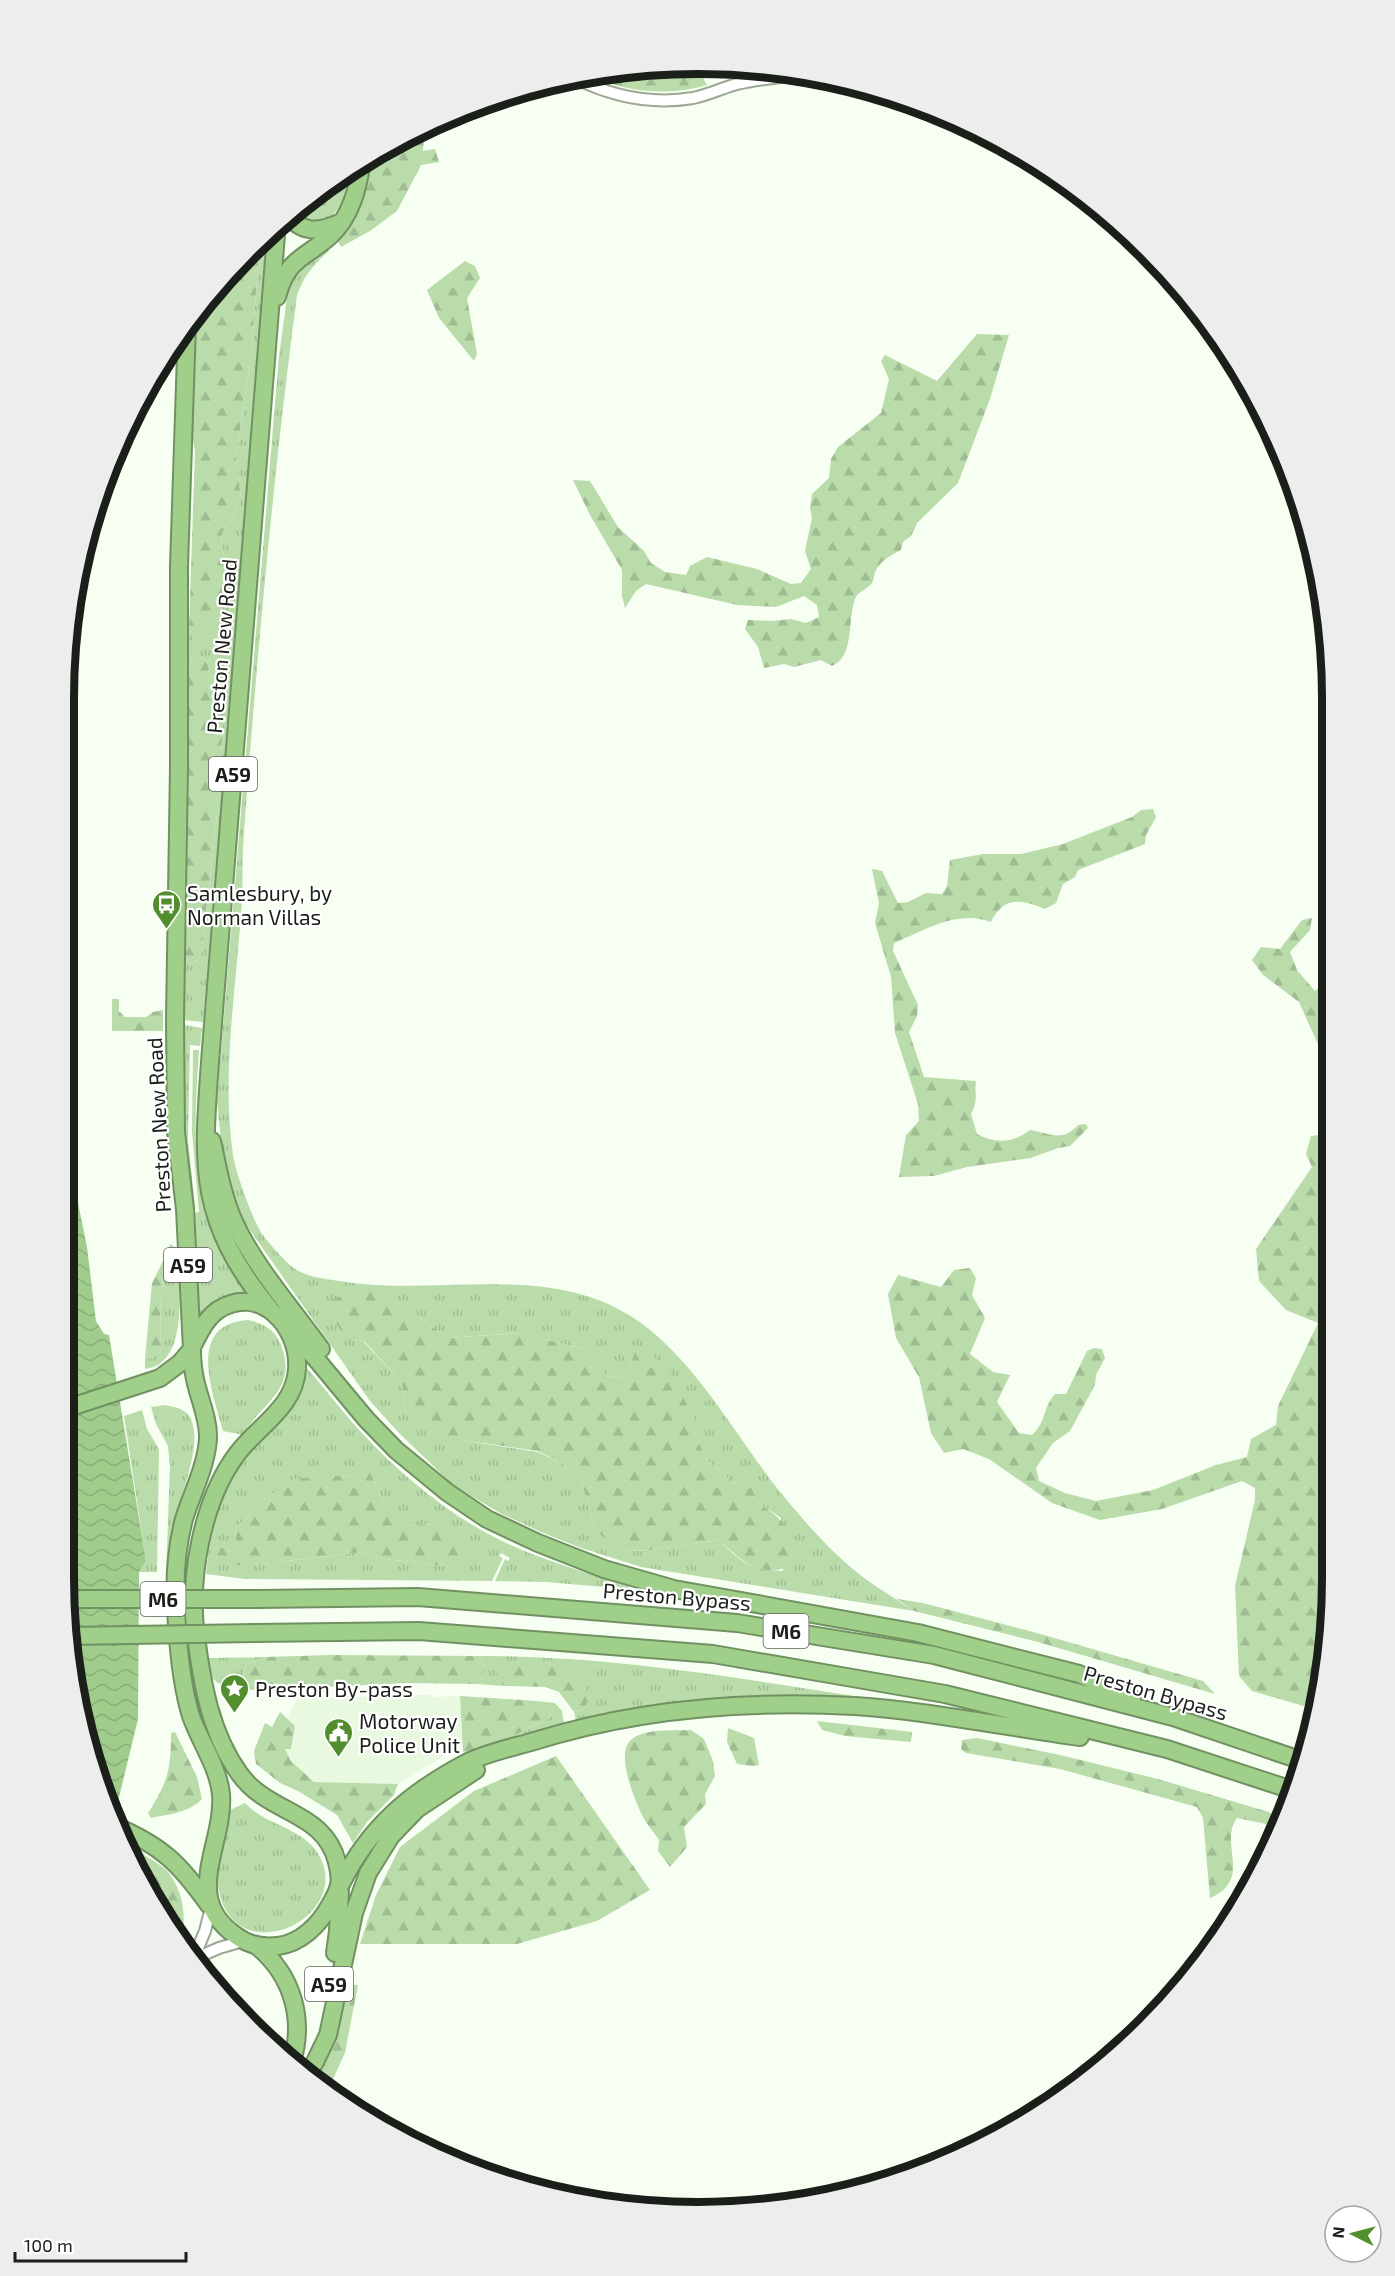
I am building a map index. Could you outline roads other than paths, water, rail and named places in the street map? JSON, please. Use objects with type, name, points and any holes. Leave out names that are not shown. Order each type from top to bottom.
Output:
[{"type":"highway","points":[[269,333],[278,291],[291,266],[302,255],[329,236],[342,221],[358,189],[360,173]]},
{"type":"highway","points":[[293,222],[304,229],[315,231],[342,221]]},
{"type":"highway","name":"Preston New Road","points":[[274,1312],[235,1262],[217,1225],[204,1156],[276,237]]},
{"type":"highway","name":"Preston New Road","points":[[186,340],[179,566],[176,1132],[185,1209],[195,1378],[208,1432],[206,1455],[183,1522],[176,1588],[181,1664],[190,1711],[215,1772],[220,1793],[220,1818],[210,1860],[210,1907]]},
{"type":"highway","points":[[206,1110],[220,1180],[236,1226],[252,1253],[334,1366],[366,1419]]},
{"type":"highway","points":[[74,1406],[148,1383],[166,1374],[180,1363],[207,1322],[222,1308],[242,1303],[260,1305],[274,1312],[309,1348],[366,1419],[421,1472],[487,1519],[538,1543],[604,1569],[674,1589],[918,1633],[1078,1674],[1173,1717]]},
{"type":"highway","points":[[274,1312],[293,1342],[297,1356],[296,1380],[284,1404],[252,1436],[232,1461],[210,1504],[197,1565],[195,1630],[207,1701],[214,1726],[228,1756],[240,1775],[259,1795],[312,1824],[322,1833],[328,1840],[336,1858],[340,1886]]},
{"type":"highway","name":"Preston Bypass","points":[[75,1599],[418,1597],[737,1623],[934,1655],[1173,1717],[1294,1758]]},
{"type":"highway","name":"M6","points":[[77,1636],[419,1631],[713,1654],[945,1694],[1167,1749],[1285,1788]]},
{"type":"highway","points":[[128,1833],[159,1849],[187,1875],[225,1929],[250,1943],[276,1946],[288,1944],[308,1932],[325,1915],[366,1841],[400,1806],[443,1776],[469,1762],[596,1723],[685,1709],[770,1704],[855,1706],[942,1716],[1167,1749]]},
{"type":"highway","points":[[311,2068],[330,2029],[360,1892],[379,1853],[391,1836],[417,1809],[513,1747]]},
{"type":"highway","name":"A59","points":[[311,2068],[338,1931],[340,1886]]},
{"type":"highway","name":"A59","points":[[250,1943],[281,1971],[293,1996],[297,2033],[293,2054]]},
{"type":"street","points":[[587,83],[629,98],[658,101],[694,97],[739,84],[776,79]]},
{"type":"street","points":[[197,1951],[210,1907]]},
{"type":"street","points":[[201,1957],[219,1948],[250,1943]]},
{"type":"water","points":[[74,1183],[87,1247],[96,1321],[104,1334],[109,1335],[146,1561],[139,1572],[138,1719],[117,1806],[95,1740],[85,1700],[75,1619]]},
{"type":"place","name":"Samlesbury, by Norman Villas","points":[[166,930]]},
{"type":"place","name":"Preston By-pass","points":[[234,1714]]},
{"type":"place","name":"Motorway Police Unit","points":[[338,1758]]}]
